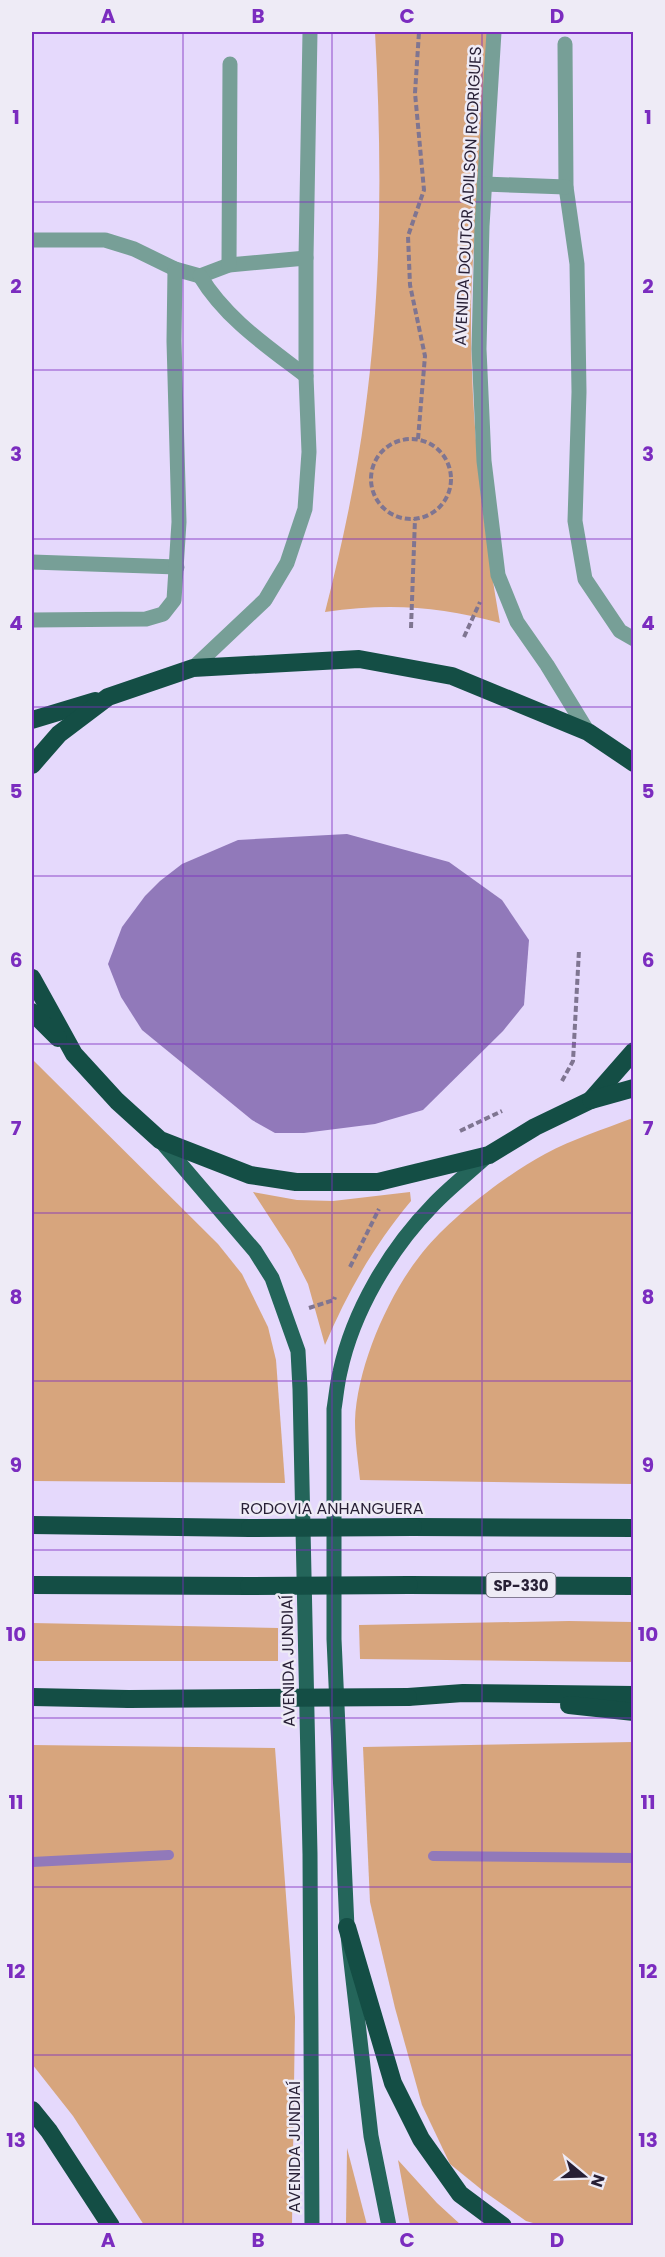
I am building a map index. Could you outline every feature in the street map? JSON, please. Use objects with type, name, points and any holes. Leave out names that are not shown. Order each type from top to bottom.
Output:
[{"type":"highway","points":[[32,720],[193,668],[359,659],[452,676],[588,732],[633,763]]},
{"type":"highway","points":[[32,765],[59,734],[108,697]]},
{"type":"highway","points":[[32,978],[74,1054]]},
{"type":"highway","points":[[32,1012],[117,1101],[160,1140],[250,1175],[296,1182],[378,1182],[489,1155],[535,1127],[591,1100],[633,1088]]},
{"type":"highway","points":[[591,1100],[633,1051]]},
{"type":"highway","name":"RODOVIA ANHANGUERA","points":[[32,1525],[250,1528],[633,1528]]},
{"type":"highway","name":"SP-330","points":[[32,1585],[633,1586]]},
{"type":"highway","points":[[463,1693],[633,1712]]},
{"type":"highway","points":[[32,1697],[129,1699],[408,1697],[463,1693],[633,1695]]},
{"type":"highway","points":[[347,1927],[393,2083],[421,2139],[460,2194],[503,2226]]},
{"type":"highway","points":[[32,2110],[49,2131],[111,2226]]},
{"type":"main road","name":"AVENIDA JUNDIAÍ","points":[[160,1140],[255,1251],[272,1278],[298,1351],[309,1842],[312,2226]]},
{"type":"main road","points":[[389,2226],[370,2136],[347,1927],[334,1639],[334,1409],[340,1371],[353,1329],[376,1282],[398,1248],[433,1205],[489,1155]]},
{"type":"street","points":[[193,668],[265,600],[286,563],[304,509],[309,452],[306,376],[306,258],[310,32]]},
{"type":"street","name":"AVENIDA DOUTOR ADILSON RODRIGUES","points":[[494,32],[484,184],[479,349],[484,461],[498,575],[517,622],[547,665],[588,732]]},
{"type":"street","points":[[565,44],[566,187],[577,264],[579,392],[575,521],[585,579],[620,631],[633,639]]},
{"type":"street","points":[[228,265],[230,64]]},
{"type":"street","points":[[484,184],[566,187]]},
{"type":"street","points":[[32,240],[105,240],[134,249],[175,269],[200,276],[228,265],[306,258]]},
{"type":"street","points":[[32,620],[146,619],[163,614],[174,600],[178,522],[174,341],[175,269]]},
{"type":"street","points":[[200,276],[212,297],[246,331],[306,376]]},
{"type":"street","points":[[32,562],[177,567]]},
{"type":"path","points":[[418,439],[425,356],[410,285],[408,236],[424,190],[415,93],[419,32]]},
{"type":"path","points":[[418,439],[430,443],[440,451],[447,461],[451,474],[446,498],[438,508],[428,516],[415,519],[402,519],[389,514],[375,498],[370,478],[373,465],[380,453],[397,441],[418,439]]},
{"type":"path","points":[[411,628],[415,519]]},
{"type":"path","points":[[561,1083],[573,1061],[579,950]]},
{"type":"path","points":[[453,1134],[507,1109]]},
{"type":"path","points":[[350,1268],[381,1204]]},
{"type":"path","points":[[334,1300],[339,1289]]},
{"type":"shaded area","points":[[375,32],[489,32],[472,274],[471,319],[473,395],[479,471],[500,623],[456,613],[413,608],[348,609],[325,612],[343,538],[357,463],[371,365],[379,222],[379,127]]},
{"type":"shaded area","points":[[347,834],[449,862],[502,900],[529,940],[524,1005],[503,1031],[423,1110],[375,1124],[304,1133],[275,1133],[252,1120],[142,1030],[121,997],[108,964],[122,927],[145,896],[182,864],[238,840]]},
{"type":"shaded area","points":[[32,1059],[218,1244],[242,1274],[268,1327],[276,1360],[285,1483],[32,1481]]},
{"type":"shaded area","points":[[633,1118],[633,1484],[360,1480],[355,1421],[362,1376],[388,1306],[413,1265],[452,1222],[514,1173],[566,1144]]},
{"type":"shaded area","points":[[253,1192],[297,1200],[333,1201],[410,1192],[411,1201],[362,1270],[325,1345],[308,1284],[290,1249]]},
{"type":"shaded area","points":[[633,1622],[633,1662],[360,1659],[359,1625]]},
{"type":"shaded area","points":[[32,1623],[278,1628],[278,1661],[32,1661]]},
{"type":"shaded area","points":[[633,1742],[633,2225],[540,2225],[526,2221],[450,2164],[422,2105],[395,2008],[370,1902],[363,1747]]},
{"type":"shaded area","points":[[32,1745],[275,1748],[295,2017],[292,2225],[144,2225],[73,2116],[32,2064]]},
{"type":"shaded area","points":[[347,2148],[367,2225],[346,2225]]},
{"type":"shaded area","points":[[398,2160],[437,2203],[461,2225],[410,2225]]},
{"type":"waterway","points":[[32,1862],[169,1855]]},
{"type":"waterway","points":[[433,1856],[634,1858]]}]
